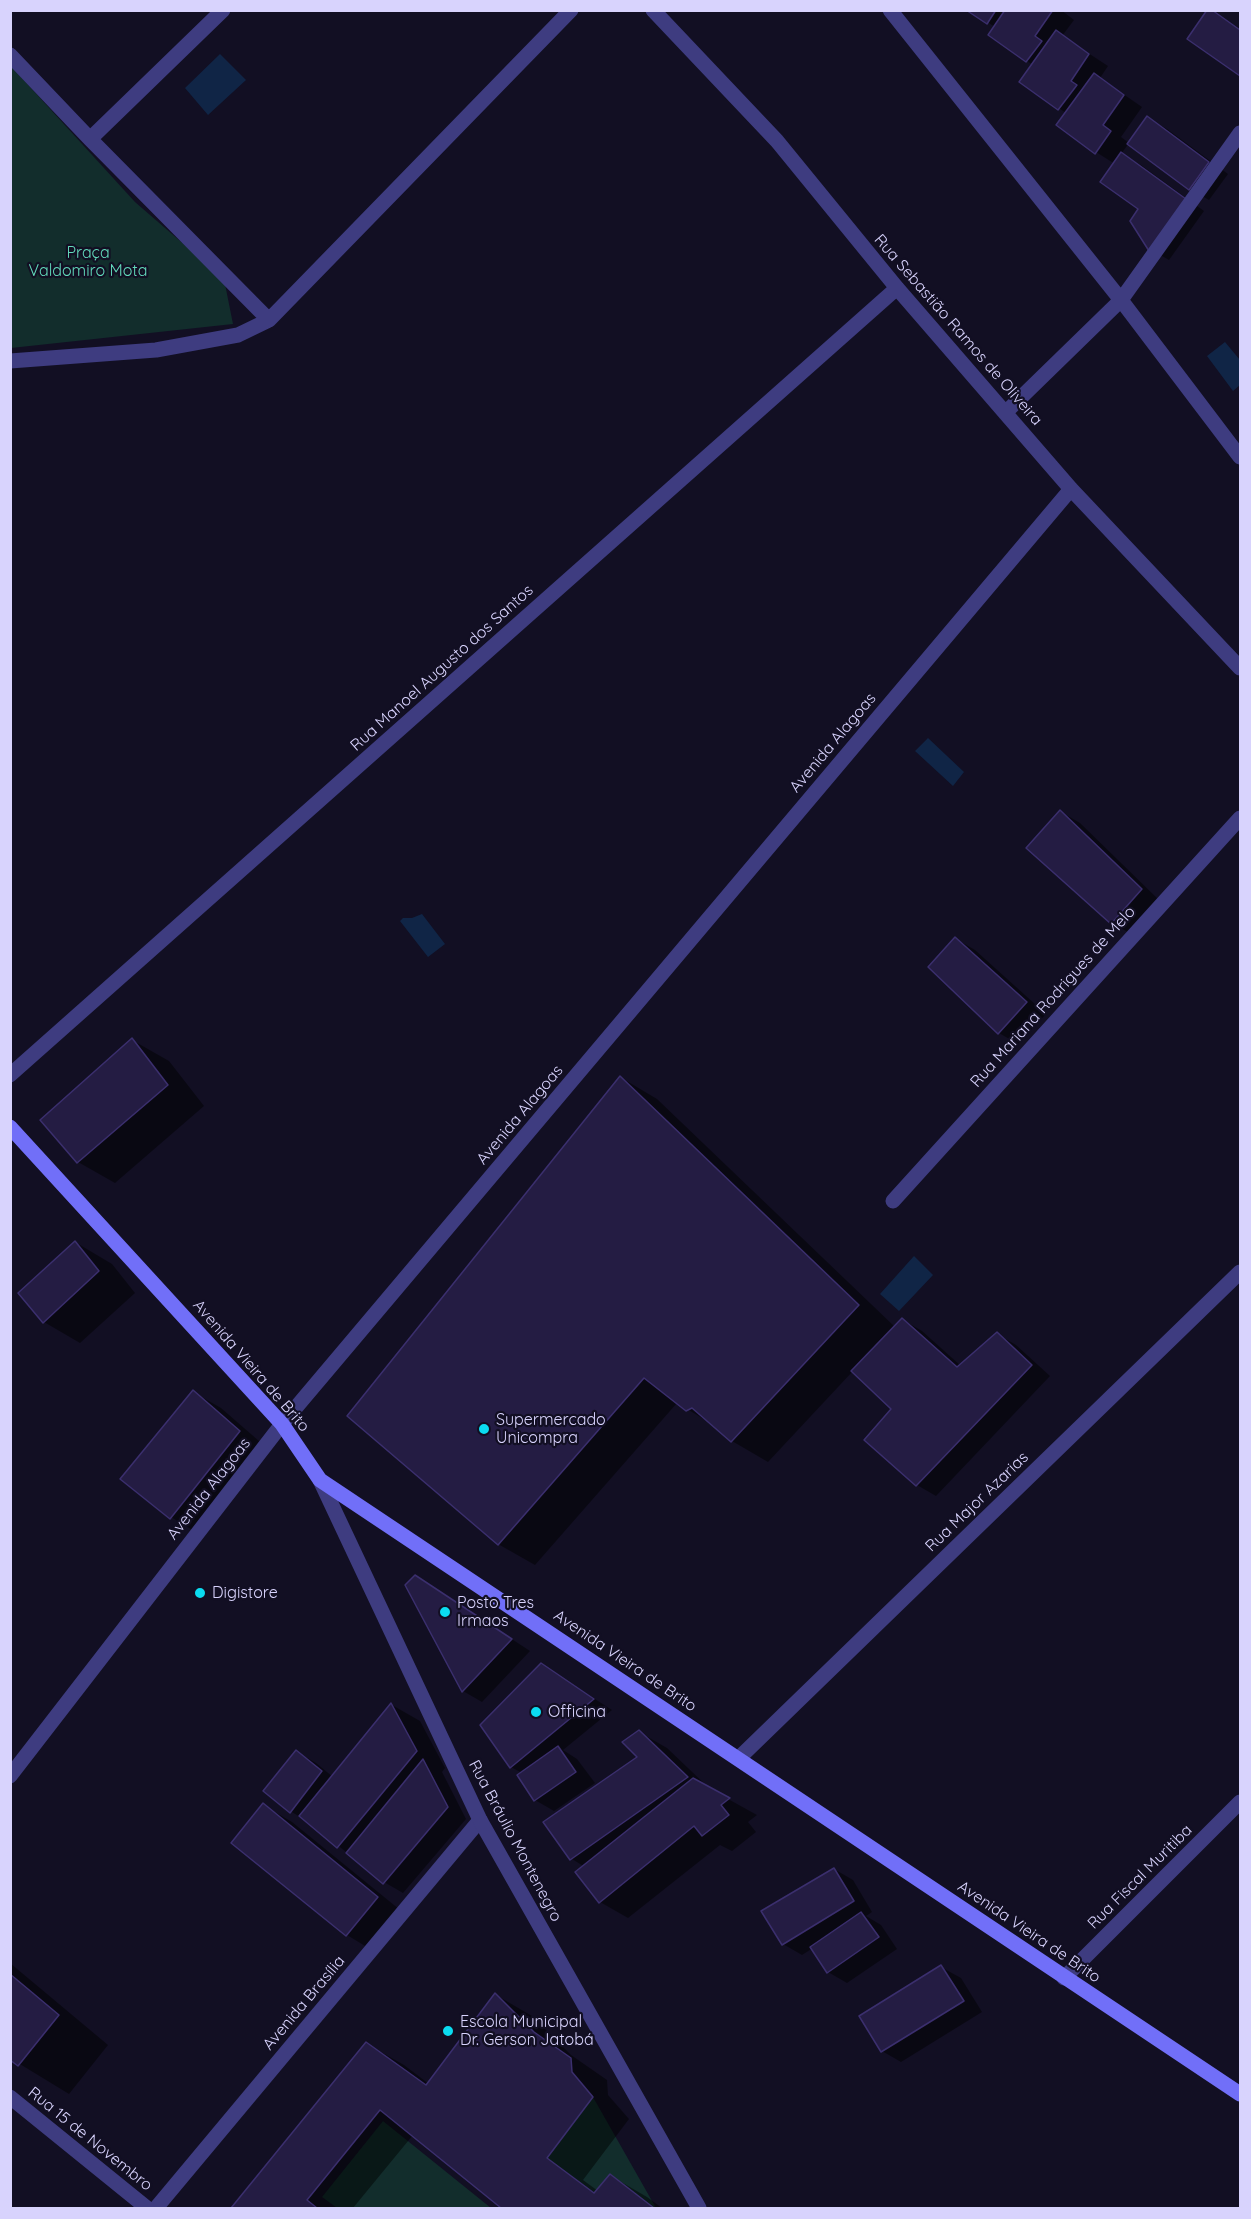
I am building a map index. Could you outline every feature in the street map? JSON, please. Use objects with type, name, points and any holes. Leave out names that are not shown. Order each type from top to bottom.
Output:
[{"type":"main road","name":"Avenida Vieira de Brito","points":[[10,1127],[282,1424],[320,1480],[1240,2094]]},
{"type":"street","points":[[90,139],[223,10]]},
{"type":"street","points":[[10,361],[156,350],[238,335],[269,320],[571,10]]},
{"type":"street","name":"Rua Sebastião Ramos de Oliveira","points":[[653,10],[777,141],[897,288],[1071,489],[1240,668]]},
{"type":"street","points":[[890,10],[1121,300],[1240,457]]},
{"type":"street","points":[[10,55],[269,320]]},
{"type":"street","points":[[1005,413],[1121,300],[1240,133]]},
{"type":"street","name":"Rua Manoel Augusto dos Santos","points":[[10,1075],[897,288]]},
{"type":"street","name":"Avenida Alagoas","points":[[10,1776],[282,1424],[1071,489]]},
{"type":"street","name":"Rua Mariana Rodrigues de Melo","points":[[892,1201],[1240,818]]},
{"type":"street","name":"Rua Major Azarias","points":[[739,1758],[1240,1272]]},
{"type":"street","name":"Rua Bráulio Montenegro","points":[[320,1480],[480,1820],[699,2208]]},
{"type":"street","name":"Rua Fiscal Muritiba","points":[[1064,1977],[1240,1802]]},
{"type":"street","name":"Avenida Brasília","points":[[156,2208],[480,1820]]},
{"type":"street","name":"Rua 15 de Novembro","points":[[10,2097],[147,2208]]},
{"type":"green space","name":"Praça Valdomiro Mota","points":[[10,65],[135,202],[224,279],[233,324],[11,348]]},
{"type":"green space","points":[[593,2097],[656,2208],[610,2174],[594,2193],[547,2158]]},
{"type":"green space","points":[[383,2121],[491,2208],[337,2208],[322,2197]]},
{"type":"water","points":[[220,54],[246,80],[208,115],[185,88]]},
{"type":"water","points":[[1225,342],[1240,360],[1240,385],[1233,391],[1207,356]]},
{"type":"water","points":[[928,738],[964,772],[953,786],[915,751]]},
{"type":"water","points":[[422,914],[445,944],[428,957],[400,921],[403,918],[412,918]]},
{"type":"water","points":[[914,1256],[933,1275],[899,1311],[880,1294]]},
{"type":"building","points":[[966,10],[996,10],[987,24]]},
{"type":"building","points":[[1005,10],[1053,10],[1035,36],[1042,41],[1026,62],[988,35]]},
{"type":"building","points":[[1207,10],[1212,10],[1240,30],[1240,76],[1187,39]]},
{"type":"building","points":[[1056,30],[1089,54],[1071,81],[1077,85],[1058,110],[1019,82]]},
{"type":"building","points":[[1094,73],[1124,95],[1103,125],[1111,131],[1095,154],[1056,125]]},
{"type":"building","points":[[1147,116],[1209,162],[1189,190],[1127,144]]},
{"type":"building","points":[[1121,152],[1186,199],[1149,251],[1130,221],[1138,209],[1100,182]]},
{"type":"building","points":[[1060,810],[1142,889],[1111,924],[1026,848]]},
{"type":"building","points":[[955,937],[1027,1002],[998,1034],[928,967]]},
{"type":"building","points":[[132,1038],[168,1085],[77,1163],[40,1120]]},
{"type":"building","points":[[620,1076],[859,1305],[731,1442],[692,1408],[686,1411],[644,1378],[498,1545],[347,1416]]},
{"type":"building","points":[[75,1241],[99,1271],[43,1323],[18,1293]]},
{"type":"building","points":[[902,1318],[957,1367],[997,1332],[1032,1365],[916,1486],[864,1440],[891,1409],[851,1371]]},
{"type":"building","points":[[193,1390],[240,1431],[170,1519],[120,1479]]},
{"type":"building","name":"Posto Tres Irmaos","points":[[415,1575],[512,1639],[462,1692],[405,1585]]},
{"type":"building","name":"Officina","points":[[541,1663],[594,1699],[510,1768],[480,1725]]},
{"type":"building","points":[[391,1703],[417,1751],[337,1848],[299,1816]]},
{"type":"building","points":[[639,1730],[688,1777],[570,1860],[543,1822],[637,1757],[622,1742]]},
{"type":"building","points":[[558,1746],[576,1772],[534,1801],[517,1775]]},
{"type":"building","points":[[296,1750],[322,1771],[290,1813],[263,1791]]},
{"type":"building","points":[[423,1759],[448,1807],[383,1884],[346,1853]]},
{"type":"building","points":[[693,1778],[730,1798],[721,1805],[729,1815],[702,1836],[694,1826],[599,1903],[575,1872]]},
{"type":"building","points":[[263,1803],[378,1897],[346,1936],[231,1843]]},
{"type":"building","points":[[834,1868],[854,1901],[782,1945],[761,1911]]},
{"type":"building","points":[[861,1912],[879,1937],[827,1973],[810,1947]]},
{"type":"building","points":[[941,1965],[964,2001],[881,2052],[859,2016]]},
{"type":"building","points":[[10,1974],[59,2015],[18,2066],[10,2060]]},
{"type":"building","points":[[495,1993],[534,2032],[571,2058],[572,2072],[593,2097],[547,2158],[594,2193],[610,2174],[654,2208],[501,2208],[380,2110],[307,2200],[317,2208],[231,2208],[366,2042],[426,2085]]},
{"type":"place","name":"Supermercado Unicompra","points":[[484,1429]]},
{"type":"place","name":"Digistore","points":[[200,1593]]},
{"type":"place","name":"Posto Tres Irmaos","points":[[445,1612]]},
{"type":"place","name":"Officina","points":[[536,1712]]},
{"type":"place","name":"Escola Municipal Dr. Gerson Jatobá","points":[[448,2031]]}]
